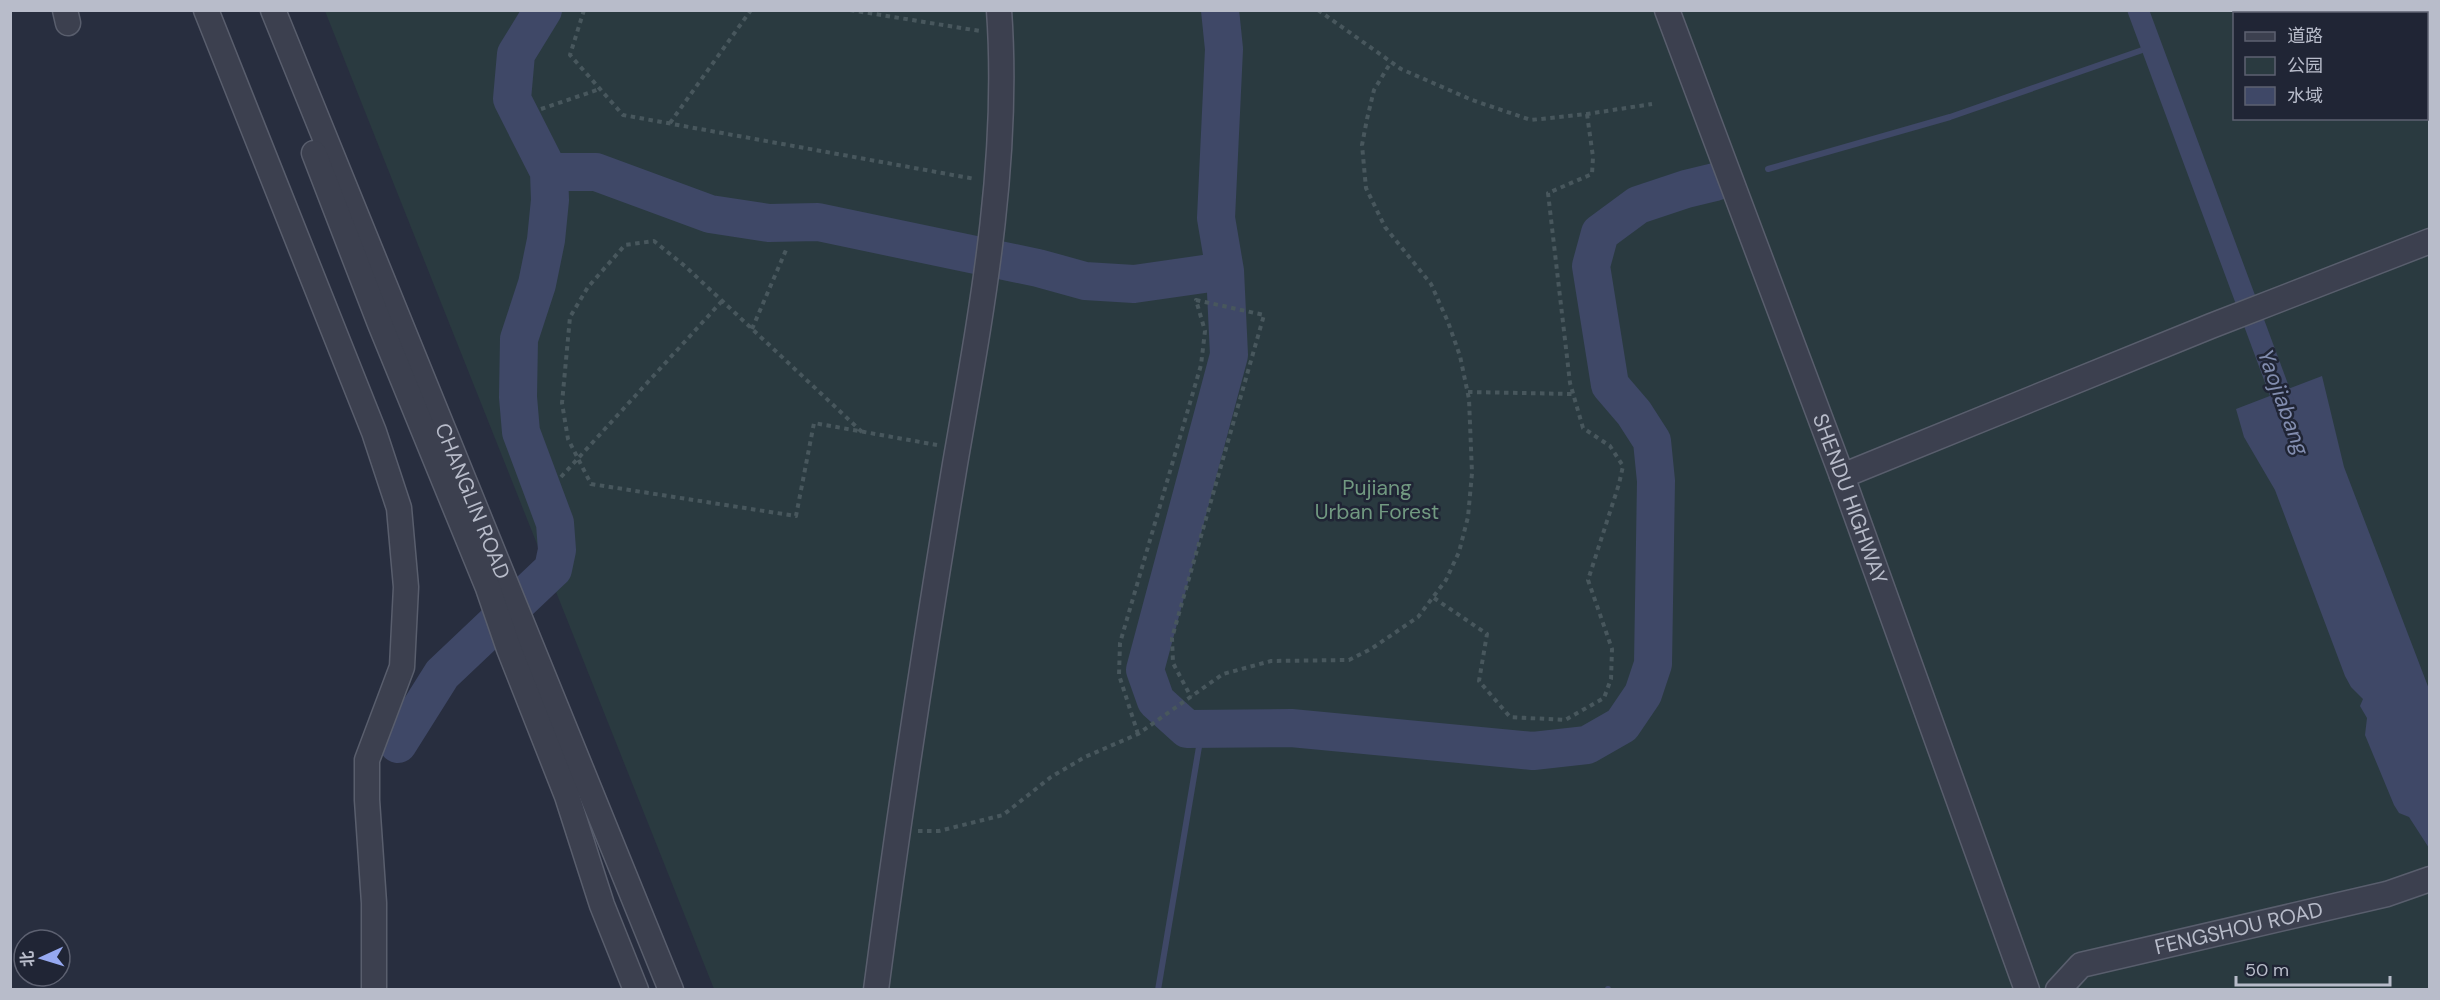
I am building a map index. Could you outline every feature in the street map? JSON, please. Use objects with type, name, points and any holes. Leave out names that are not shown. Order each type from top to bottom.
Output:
[{"type":"street","points":[[206,10],[374,432],[399,508],[406,587],[402,667],[367,760],[367,800],[374,903],[374,990]]},
{"type":"street","name":"CHANGLIN ROAD","points":[[259,10],[380,324],[495,581]]},
{"type":"street","name":"CHANGLIN ROAD","points":[[273,10],[519,643],[671,990]]},
{"type":"street","name":"SHENDU HIGHWAY","points":[[1667,10],[1842,476],[2027,990]]},
{"type":"street","points":[[876,990],[896,830],[987,282],[997,183],[1000,22]]},
{"type":"street","points":[[1842,476],[2211,326],[2430,241]]},
{"type":"street","name":"CHANGLIN ROAD","points":[[519,643],[602,905],[636,990]]},
{"type":"street","name":"FENGSHOU ROAD","points":[[2058,990],[2081,965],[2387,894],[2430,879]]},
{"type":"path","points":[[584,10],[570,55],[622,115],[997,183]]},
{"type":"path","points":[[670,123],[751,10]]},
{"type":"path","points":[[850,10],[1000,22]]},
{"type":"path","points":[[1318,10],[1401,69],[1472,100],[1531,120],[1652,104]]},
{"type":"path","points":[[896,830],[939,831],[1003,815],[1060,772],[1085,757],[1139,733],[1223,674],[1271,661],[1349,660],[1392,637],[1418,617],[1434,598],[1459,552],[1468,517],[1472,473],[1468,392],[1460,356],[1431,284],[1385,227],[1366,188],[1362,145],[1366,119],[1374,90],[1391,62]]},
{"type":"path","points":[[541,109],[600,89]]},
{"type":"path","points":[[1434,598],[1487,634],[1479,681],[1510,717],[1565,720],[1604,698],[1611,679],[1612,648],[1588,580],[1623,466],[1610,446],[1584,428],[1573,394],[1565,351],[1548,193],[1592,174],[1593,157],[1587,114]]},
{"type":"path","points":[[862,432],[654,241],[625,245],[588,287],[570,317],[562,403],[568,439],[591,484],[796,516],[814,423],[862,432],[958,449]]},
{"type":"path","points":[[752,329],[786,250]]},
{"type":"path","points":[[1139,733],[1119,675],[1120,643],[1201,365],[1205,331],[1196,300],[1264,315],[1172,638],[1173,663],[1191,697]]},
{"type":"path","points":[[561,477],[722,301]]},
{"type":"path","points":[[1468,392],[1573,394]]},
{"type":"green space","name":"Pujiang Urban Forest","points":[[325,11],[2429,11],[2429,989],[714,989]]},
{"type":"water","points":[[2322,376],[2344,467],[2429,689],[2429,848],[2409,817],[2399,813],[2394,805],[2365,735],[2367,718],[2360,706],[2363,699],[2351,687],[2345,676],[2275,490],[2244,437],[2236,409]]},
{"type":"waterway","points":[[398,744],[442,674],[553,569],[557,550],[555,523],[521,432],[518,397],[519,339],[537,284],[546,240],[550,200],[549,172],[512,99],[516,54],[543,10]]},
{"type":"waterway","points":[[1220,10],[1224,49],[1216,218],[1225,271],[1229,355],[1145,670],[1156,701],[1187,729],[1291,728],[1533,751],[1587,745],[1622,725],[1643,694],[1653,664],[1656,481],[1652,441],[1634,413],[1610,385],[1591,266],[1600,233],[1638,205],[1715,182]]},
{"type":"waterway","name":"Yaojiabang","points":[[2138,10],[2289,417]]},
{"type":"waterway","points":[[1768,169],[1950,117],[2151,47]]},
{"type":"waterway","points":[[549,172],[596,172],[710,214],[769,223],[818,222],[1038,268],[1085,281],[1134,284],[1225,271]]},
{"type":"waterway","points":[[1158,990],[1202,729]]}]
